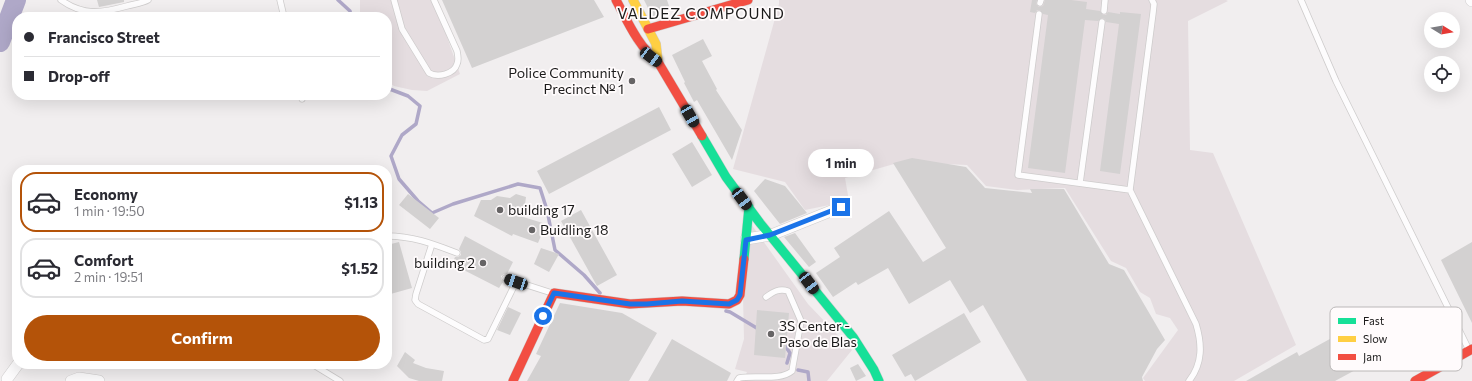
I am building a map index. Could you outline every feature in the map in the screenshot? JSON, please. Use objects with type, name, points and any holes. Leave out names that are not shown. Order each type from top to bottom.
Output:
[{"type":"street","points":[[616,0],[641,45],[648,54],[658,62],[716,160],[748,207],[853,337],[874,370],[879,381]]},
{"type":"street","points":[[633,0],[656,44],[658,62]]},
{"type":"street","points":[[648,29],[748,0]]},
{"type":"street","points":[[513,381],[554,293],[630,304],[682,301],[729,304],[737,300],[740,295],[748,207]]},
{"type":"street","points":[[746,240],[770,235],[841,207]]},
{"type":"street","points":[[1462,355],[1471,350]]},
{"type":"street","points":[[5,378],[13,369]]},
{"type":"street","points":[[1415,381],[1433,371]]},
{"type":"street","points":[[72,381],[79,378],[99,381]]},
{"type":"lane","points":[[61,0],[78,9],[98,12],[106,12],[148,0]]},
{"type":"lane","points":[[280,0],[283,12]]},
{"type":"lane","points":[[394,0],[402,29],[429,73],[437,76],[444,75],[454,70],[457,66],[458,60],[457,52],[434,0]]},
{"type":"lane","points":[[1104,12],[1105,0]]},
{"type":"lane","points":[[1152,0],[1154,4],[1153,13],[1130,190],[1196,324],[1200,339],[1200,358],[1194,375],[1190,381]]},
{"type":"lane","points":[[1301,0],[1336,81],[1449,307]]},
{"type":"lane","points":[[1039,14],[1018,175],[1130,190]]},
{"type":"lane","points":[[1080,184],[1102,22]]},
{"type":"lane","points":[[392,236],[419,239],[457,253]]},
{"type":"lane","points":[[432,244],[415,300],[418,304],[484,340],[488,339],[516,282]]},
{"type":"lane","points":[[505,278],[554,293]]},
{"type":"lane","points":[[737,381],[739,378],[746,377],[780,380],[788,377],[792,372],[801,321],[788,291],[782,289],[775,291],[766,297]]},
{"type":"lane","points":[[1462,332],[1471,350]]},
{"type":"lane","points":[[320,369],[340,381]]},
{"type":"shaded area","points":[[360,0],[434,0],[460,74],[427,91],[412,90],[394,86],[392,85],[392,12],[360,12]]},
{"type":"shaded area","points":[[779,0],[1228,1],[1188,21],[1190,150],[1213,153],[1296,345],[1234,381],[1145,381],[1143,378],[1178,330],[1170,318],[1156,314],[1150,298],[1140,292],[1126,268],[1111,261],[1065,188],[1017,190],[986,186],[967,165],[901,162],[845,178],[849,201],[805,210],[785,182],[733,169]]},
{"type":"shaded area","points":[[751,224],[808,304],[852,350],[827,381],[743,381],[747,372],[735,369],[744,339],[743,296]]},
{"type":"building","points":[[97,0],[124,0],[124,2],[99,7]]},
{"type":"building","points":[[442,0],[594,0],[604,17],[472,68]]},
{"type":"building","points":[[644,0],[667,0],[670,9],[665,11],[666,14],[653,18]]},
{"type":"building","points":[[1032,0],[1037,0],[1036,4],[1039,7],[1043,6],[1045,0],[1071,0],[1087,2],[1086,9],[1100,11],[1103,15],[1106,15],[1108,12],[1120,14],[1120,12],[1141,14],[1120,174],[1100,171],[1119,24],[1106,22],[1105,19],[1102,18],[1098,21],[1085,20],[1065,173],[1028,168],[1048,15],[1043,14],[1040,10],[1037,10],[1035,13],[1030,12]]},
{"type":"building","points":[[703,39],[712,56],[702,61],[717,89],[716,90],[742,130],[732,160],[697,100],[694,102],[672,55]]},
{"type":"building","points":[[659,107],[671,130],[549,194],[537,171]]},
{"type":"building","points":[[692,142],[712,175],[692,187],[672,154]]},
{"type":"building","points":[[912,158],[966,167],[985,188],[1032,193],[1030,189],[1064,189],[1109,264],[1124,270],[1165,340],[1157,349],[1142,377],[1143,381],[1027,381],[983,305],[970,313],[950,280],[909,304],[888,268],[858,285],[856,282],[833,297],[816,273],[840,257],[834,248],[889,211],[923,262],[946,248],[893,163]]},
{"type":"building","points":[[765,179],[785,186],[807,213],[780,224],[754,191]]},
{"type":"building","points":[[408,194],[439,218],[430,229],[399,205]]},
{"type":"building","name":"building 17","points":[[516,194],[526,197],[520,216],[546,224],[538,243],[513,234],[512,236],[474,216],[481,200],[491,200],[497,196],[510,198]]},
{"type":"building","points":[[581,210],[617,275],[597,286],[561,221]]},
{"type":"building","points":[[795,233],[816,262],[809,267],[784,237]]},
{"type":"building","name":"building 2","points":[[465,236],[513,262],[507,274],[501,276],[503,282],[499,288],[452,264],[455,257],[461,255],[459,249]]},
{"type":"building","points":[[399,242],[412,288],[392,294],[392,244]]},
{"type":"building","points":[[1472,242],[1472,323],[1441,260]]},
{"type":"building","points":[[541,248],[559,254],[549,272],[534,264]]},
{"type":"building","points":[[560,303],[622,313],[657,333],[629,381],[527,381],[541,356],[536,354]]},
{"type":"building","points":[[508,307],[521,313],[510,335],[497,330]]},
{"type":"building","name":"3S Center - Paso de Blas","points":[[757,310],[789,313],[785,358],[754,355]]},
{"type":"building","points":[[964,313],[981,342],[915,381],[911,374],[905,377],[892,355]]},
{"type":"building","points":[[672,339],[731,373],[727,381],[648,381]]},
{"type":"building","points":[[1330,339],[1330,371],[1354,371],[1335,381],[1246,381],[1297,352],[1299,356]]},
{"type":"building","points":[[405,352],[415,360],[413,363],[426,368],[444,371],[442,381],[419,381],[409,378],[397,366]]},
{"type":"building","points":[[858,364],[866,376],[856,381],[850,368]]},
{"type":"waterway","points":[[0,42],[16,0]]},
{"type":"waterway","points":[[338,0],[350,12]]},
{"type":"waterway","points":[[392,90],[408,96],[420,106],[416,124],[402,135],[391,156],[399,179],[418,201],[432,213],[453,204],[518,184],[540,188],[547,210],[555,250],[584,275],[600,293]]},
{"type":"waterway","points":[[726,311],[760,330]]},
{"type":"waterway","points":[[784,344],[790,353],[787,363]]},
{"type":"waterway","points":[[798,370],[808,372],[809,381]]},
{"type":"traffic: fast","points":[[702,136],[726,177],[760,223],[853,337],[874,370],[879,381]]},
{"type":"traffic: fast","points":[[744,259],[749,207]]},
{"type":"traffic: slow","points":[[633,0],[656,44],[658,62]]},
{"type":"traffic: jam","points":[[616,0],[639,41],[658,62],[702,136]]},
{"type":"traffic: jam","points":[[648,29],[748,0]]},
{"type":"traffic: jam","points":[[513,381],[554,293],[630,304],[682,301],[729,304],[737,300],[740,295],[744,259]]},
{"type":"traffic: jam","points":[[1462,355],[1472,349]]},
{"type":"traffic: jam","points":[[1415,381],[1433,371]]},
{"type":"place","name":"Police Community Precinct № 1","points":[[632,81]]},
{"type":"place","name":"building 17","points":[[500,210]]},
{"type":"place","name":"Buidling 18","points":[[532,230]]},
{"type":"place","name":"building 2","points":[[483,263]]},
{"type":"place","name":"3S Center - Paso de Blas","points":[[771,334]]},
{"type":"district","name":"VALDEZ COMPOUND","points":[[701,14]]},
{"type":"route","points":[[543,316],[554,293],[630,304],[682,301],[729,304],[737,300],[740,295],[746,240],[770,235],[841,207]]}]
